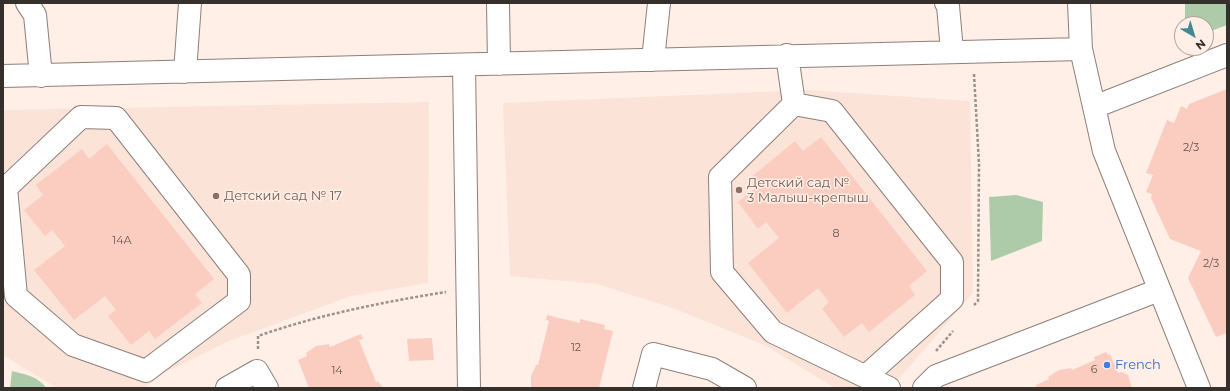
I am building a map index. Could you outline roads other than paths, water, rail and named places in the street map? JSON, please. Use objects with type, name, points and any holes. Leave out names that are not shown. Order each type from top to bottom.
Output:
[{"type":"street","points":[[27,3],[35,15],[41,76]]},
{"type":"street","points":[[186,72],[190,3]]},
{"type":"street","points":[[498,3],[499,64]]},
{"type":"street","points":[[653,60],[659,3]]},
{"type":"street","points":[[946,3],[963,51]]},
{"type":"street","points":[[1079,3],[1081,49],[1104,151],[1199,388]]},
{"type":"street","points":[[3,76],[653,60],[787,55],[1081,49]]},
{"type":"street","points":[[1094,107],[1227,54]]},
{"type":"street","points":[[787,55],[794,104]]},
{"type":"street","points":[[464,64],[469,388]]},
{"type":"street","points":[[794,104],[720,177],[722,272],[774,332],[889,388]]},
{"type":"street","points":[[794,104],[832,111],[952,262],[952,299],[866,376]]},
{"type":"street","points":[[81,117],[116,118],[240,275],[239,301],[146,371],[73,345],[16,296],[4,188],[81,117]]},
{"type":"street","points":[[924,388],[936,376],[1159,290]]},
{"type":"street","points":[[644,388],[653,354],[712,369],[746,388]]},
{"type":"street","points":[[227,388],[262,379]]},
{"type":"place","name":"Детский сад № 3 Малыш-крепыш","points":[[739,190]]},
{"type":"place","name":"Детский сад № 17","points":[[216,196]]},
{"type":"place","name":"French","points":[[1107,365]]}]
